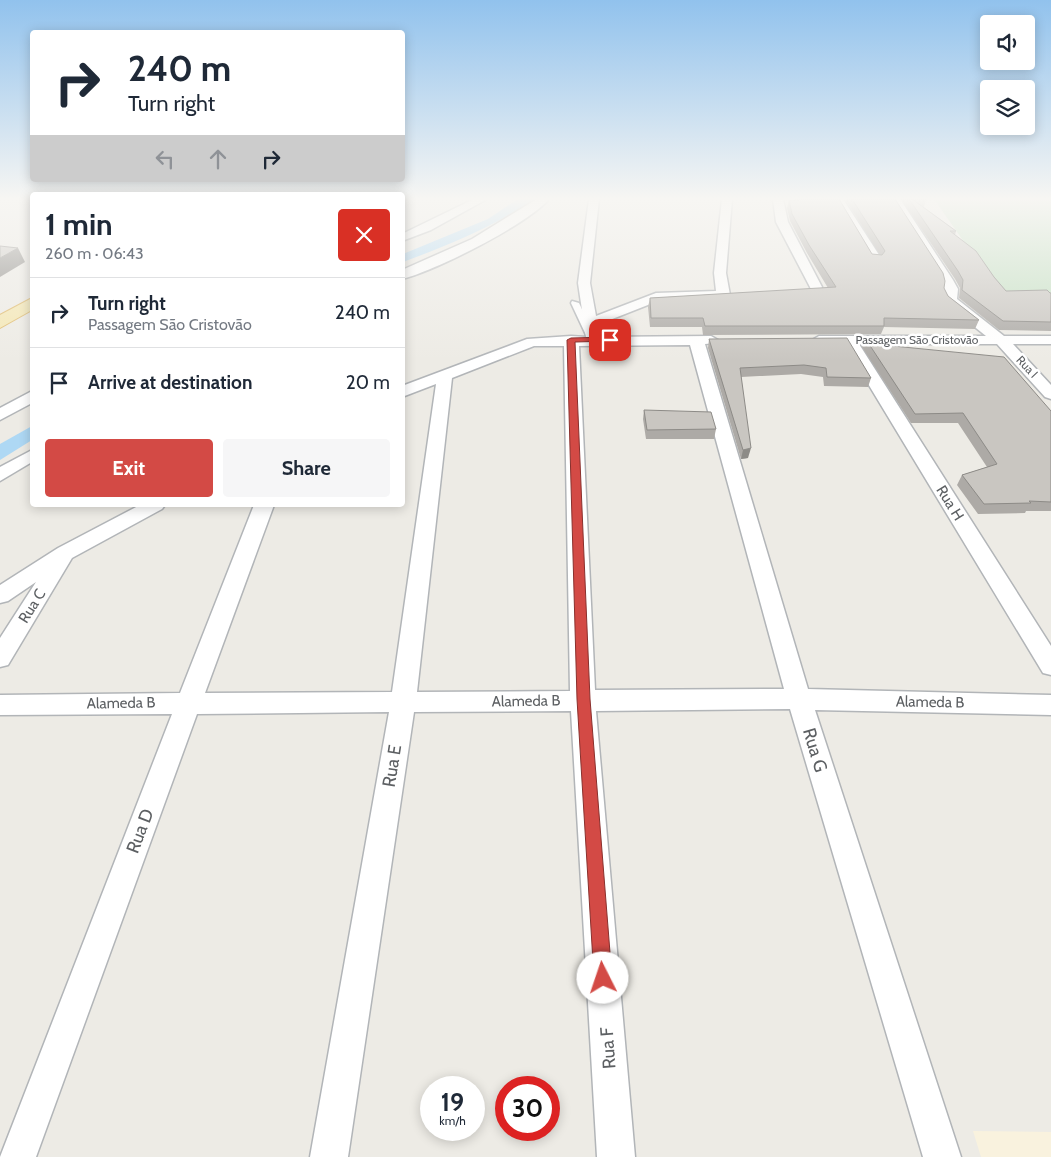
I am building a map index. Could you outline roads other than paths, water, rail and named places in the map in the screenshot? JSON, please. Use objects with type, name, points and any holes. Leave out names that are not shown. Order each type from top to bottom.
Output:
[{"type":"main road","points":[[0,323],[30,304]]},
{"type":"main road","points":[[0,342],[30,323]]},
{"type":"street","points":[[405,274],[454,253]]},
{"type":"street","name":"Rua F","points":[[587,253],[584,282],[590,322],[582,340],[583,699],[616,1157]]},
{"type":"street","points":[[590,322],[656,297],[723,295],[720,273],[722,253]]},
{"type":"street","points":[[798,253],[816,287]]},
{"type":"street","points":[[872,253],[875,258]]},
{"type":"street","name":"Rua I","points":[[931,253],[948,280],[951,289],[949,296],[951,301],[1002,341],[1051,394]]},
{"type":"street","name":"Rua G","points":[[696,340],[799,699],[942,1157]]},
{"type":"street","points":[[405,391],[532,342],[725,340]]},
{"type":"street","name":"Passagem São Cristovão","points":[[801,340],[1051,340]]},
{"type":"street","name":"Rua H","points":[[849,340],[1051,666]]},
{"type":"street","name":"Rua E","points":[[328,1157],[403,703],[445,374]]},
{"type":"street","points":[[0,415],[30,397]]},
{"type":"street","points":[[0,475],[30,456]]},
{"type":"street","points":[[0,595],[65,554],[150,507]]},
{"type":"street","name":"Rua D","points":[[17,1157],[263,507]]},
{"type":"street","name":"Rua C","points":[[0,658],[65,554]]},
{"type":"street","name":"Alameda B","points":[[0,705],[188,702],[403,703],[583,699],[799,699],[1051,705]]},
{"type":"lane","points":[[575,303],[582,340]]},
{"type":"water","points":[[405,253],[427,253],[405,261]]},
{"type":"water","points":[[30,427],[30,441],[0,460],[0,444]]}]
